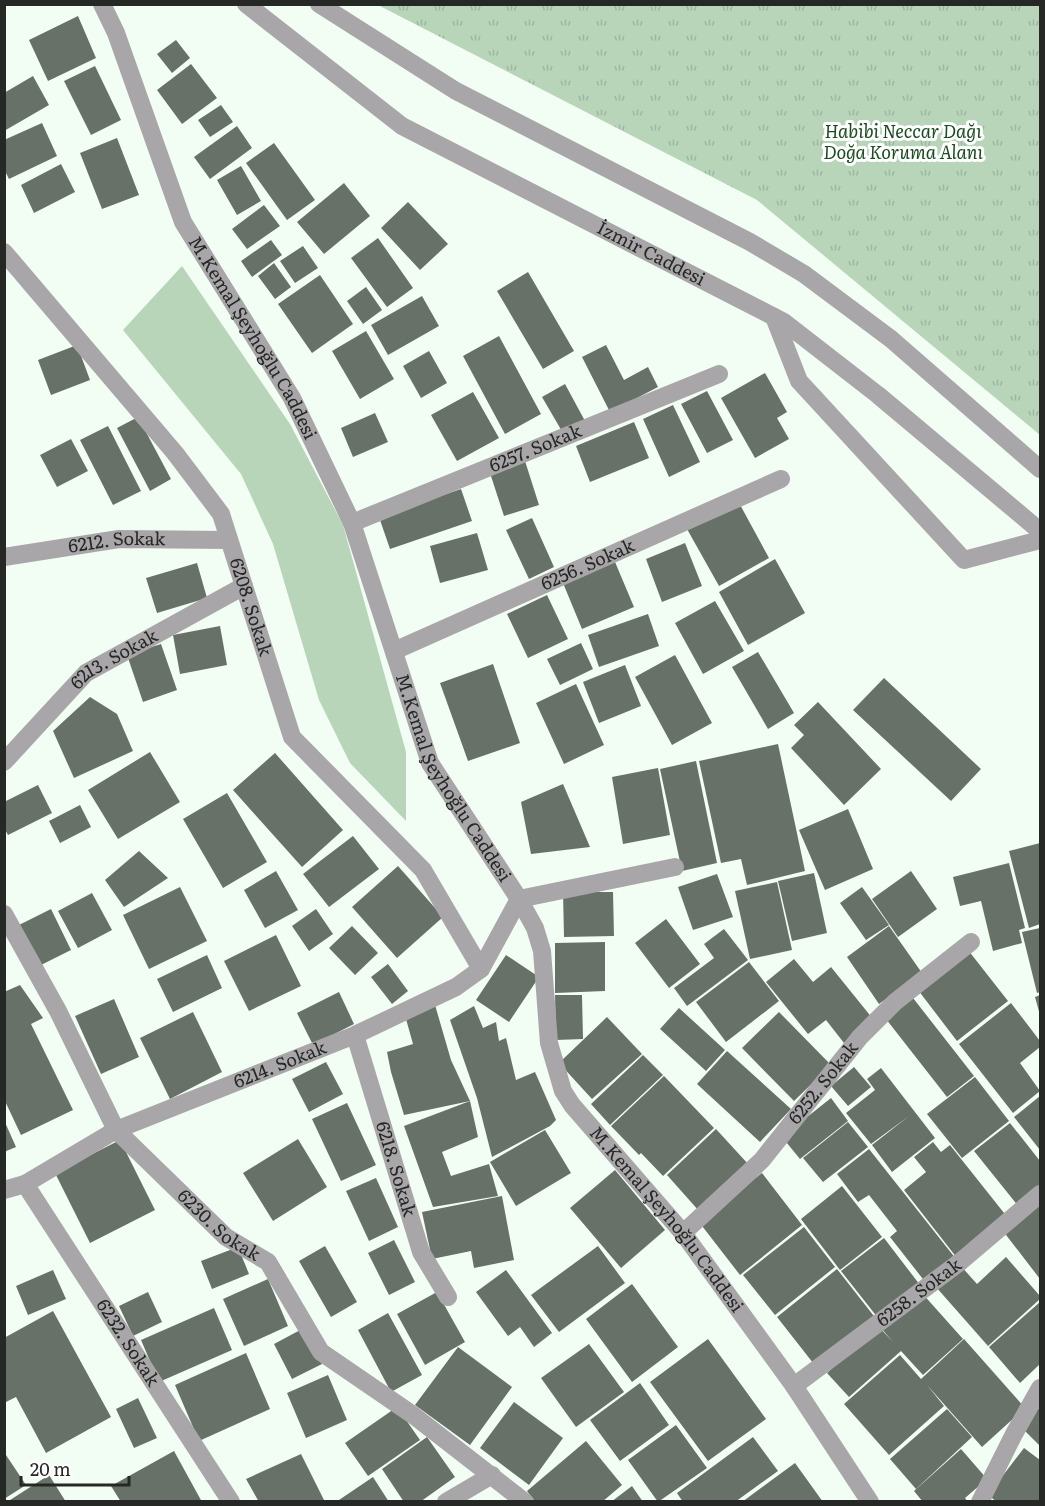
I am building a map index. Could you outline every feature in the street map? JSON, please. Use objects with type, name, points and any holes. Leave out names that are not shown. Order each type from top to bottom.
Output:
[{"type":"street","name":"M.Kemal Şeyhoğlu Caddesi","points":[[102,4],[116,33],[183,222],[292,398],[352,523],[430,763],[519,899],[535,928],[542,951],[549,1043],[563,1091],[572,1105],[683,1233],[794,1386],[870,1502]]},
{"type":"street","name":"İzmir Caddesi","points":[[246,4],[402,126],[784,322],[838,362],[1041,531]]},
{"type":"street","points":[[319,4],[456,91],[750,242],[804,274],[891,339],[1041,469]]},
{"type":"street","name":"6208. Sokak","points":[[4,252],[175,453],[221,514],[292,737],[423,870],[481,969]]},
{"type":"street","points":[[774,317],[799,381],[964,560],[1041,540]]},
{"type":"street","name":"6257. Sokak","points":[[352,523],[719,374]]},
{"type":"street","name":"6256. Sokak","points":[[394,651],[781,479]]},
{"type":"street","name":"6212. Sokak","points":[[4,557],[119,539],[230,540]]},
{"type":"street","name":"6213. Sokak","points":[[4,762],[86,674],[244,586]]},
{"type":"street","points":[[519,899],[675,867]]},
{"type":"street","name":"6214. Sokak","points":[[4,1190],[25,1184],[116,1130],[355,1035],[437,998],[481,969],[519,899]]},
{"type":"street","name":"6230. Sokak","points":[[4,914],[58,1011],[116,1130],[226,1237],[267,1262],[321,1352],[413,1415],[525,1502]]},
{"type":"street","name":"6252. Sokak","points":[[683,1233],[762,1160],[860,1037],[895,1002],[971,942]]},
{"type":"street","name":"6218. Sokak","points":[[355,1035],[421,1252],[448,1298]]},
{"type":"street","name":"6232. Sokak","points":[[25,1184],[231,1502]]},
{"type":"street","name":"6258. Sokak","points":[[794,1386],[960,1262],[1041,1194]]},
{"type":"street","points":[[980,1502],[1014,1434],[1041,1388]]},
{"type":"street","points":[[446,1502],[492,1475]]},
{"type":"green space","name":"Habibi Neccar Dağı Doğa Koruma Alanı","points":[[378,5],[1040,5],[1040,435],[757,200]]},
{"type":"green space","points":[[182,266],[290,424],[343,525],[406,752],[406,821],[350,763],[319,700],[273,544],[241,474],[123,330]]},
{"type":"building","points":[[78,16],[96,58],[48,81],[29,40]]},
{"type":"building","points":[[176,40],[190,58],[172,73],[157,54]]},
{"type":"building","points":[[191,64],[217,98],[182,124],[157,90]]},
{"type":"building","points":[[95,66],[121,120],[91,135],[64,81]]},
{"type":"building","points":[[33,76],[49,105],[4,131],[4,93]]},
{"type":"building","points":[[221,105],[233,122],[210,137],[198,120]]},
{"type":"building","points":[[42,123],[57,156],[9,179],[4,169],[4,140]]},
{"type":"building","points":[[237,126],[252,148],[210,179],[194,157]]},
{"type":"building","points":[[117,138],[139,195],[102,209],[80,153]]},
{"type":"building","points":[[274,143],[315,200],[287,220],[246,163]]},
{"type":"building","points":[[61,164],[75,192],[34,213],[21,185]]},
{"type":"building","points":[[241,166],[261,201],[237,215],[217,180]]},
{"type":"building","points":[[344,183],[370,216],[324,254],[297,222]]},
{"type":"building","points":[[408,202],[448,244],[420,270],[381,228]]},
{"type":"building","points":[[264,205],[280,226],[247,249],[232,229]]},
{"type":"building","points":[[378,238],[413,288],[387,307],[351,258]]},
{"type":"building","points":[[271,240],[282,255],[252,277],[241,261]]},
{"type":"building","points":[[303,246],[318,268],[295,283],[280,261]]},
{"type":"building","points":[[274,263],[291,287],[275,299],[258,276]]},
{"type":"building","points":[[528,272],[574,351],[543,369],[497,291]]},
{"type":"building","points":[[320,275],[353,324],[312,353],[278,304]]},
{"type":"building","points":[[366,287],[382,310],[363,324],[347,301]]},
{"type":"building","points":[[422,296],[439,326],[388,355],[371,325]]},
{"type":"building","points":[[366,331],[394,379],[360,399],[332,351]]},
{"type":"building","points":[[499,336],[541,414],[505,434],[463,356]]},
{"type":"building","points":[[77,345],[90,380],[51,395],[38,360]]},
{"type":"building","points":[[606,345],[624,380],[648,367],[658,387],[610,412],[582,357]]},
{"type":"building","points":[[429,351],[447,383],[421,398],[403,366]]},
{"type":"building","points":[[765,373],[787,412],[777,418],[789,439],[755,458],[721,398]]},
{"type":"building","points":[[565,384],[585,421],[563,433],[542,397]]},
{"type":"building","points":[[707,391],[733,440],[707,453],[681,404]]},
{"type":"building","points":[[473,392],[499,438],[457,461],[431,415]]},
{"type":"building","points":[[673,405],[700,462],[669,477],[643,419]]},
{"type":"building","points":[[375,413],[388,442],[353,457],[341,428]]},
{"type":"building","points":[[138,417],[171,479],[150,491],[117,428]]},
{"type":"building","points":[[634,422],[649,458],[590,482],[576,446]]},
{"type":"building","points":[[108,426],[141,491],[113,505],[80,440]]},
{"type":"building","points":[[71,439],[88,471],[57,487],[40,455]]},
{"type":"building","points":[[525,461],[539,505],[504,516],[490,473]]},
{"type":"building","points":[[461,489],[472,521],[390,549],[379,517]]},
{"type":"building","points":[[738,501],[769,558],[719,586],[687,529]]},
{"type":"building","points":[[532,518],[554,567],[529,579],[506,530]]},
{"type":"building","points":[[477,533],[488,570],[440,583],[430,546]]},
{"type":"building","points":[[685,543],[702,586],[662,602],[646,559]]},
{"type":"building","points":[[775,559],[805,613],[748,645],[719,592]]},
{"type":"building","points":[[615,562],[634,607],[582,629],[563,583]]},
{"type":"building","points":[[197,563],[207,598],[157,613],[146,578]]},
{"type":"building","points":[[547,595],[568,639],[528,658],[507,614]]},
{"type":"building","points":[[715,601],[744,651],[703,674],[675,623]]},
{"type":"building","points":[[648,614],[659,646],[599,667],[588,635]]},
{"type":"building","points":[[220,626],[227,665],[180,674],[173,635]]},
{"type":"building","points":[[581,643],[593,669],[560,685],[547,659]]},
{"type":"building","points":[[161,644],[177,690],[143,702],[127,655]]},
{"type":"building","points":[[758,652],[794,713],[768,729],[732,667]]},
{"type":"building","points":[[675,655],[712,723],[672,745],[635,677]]},
{"type":"building","points":[[493,664],[520,743],[468,761],[440,683]]},
{"type":"building","points":[[625,665],[641,706],[599,723],[583,682]]},
{"type":"building","points":[[884,678],[981,769],[951,801],[853,710]]},
{"type":"building","points":[[576,684],[604,745],[564,764],[536,703]]},
{"type":"building","points":[[90,697],[117,714],[133,751],[74,778],[53,731]]},
{"type":"building","points":[[818,702],[881,769],[844,805],[791,748],[804,735],[794,725]]},
{"type":"building","points":[[778,744],[805,871],[747,885],[741,859],[721,863],[699,761]]},
{"type":"building","points":[[150,752],[180,802],[118,839],[88,790]]},
{"type":"building","points":[[275,753],[343,830],[302,867],[233,790]]},
{"type":"building","points":[[696,761],[717,863],[682,871],[660,769]]},
{"type":"building","points":[[658,768],[670,835],[623,844],[612,777]]},
{"type":"building","points":[[563,784],[590,847],[531,854],[521,802]]},
{"type":"building","points":[[38,785],[52,813],[8,835],[4,828],[4,802]]},
{"type":"building","points":[[227,793],[267,862],[223,888],[183,819]]},
{"type":"building","points":[[80,805],[91,827],[60,843],[49,821]]},
{"type":"building","points":[[848,809],[873,869],[825,890],[799,830]]},
{"type":"building","points":[[353,836],[379,869],[329,907],[303,874]]},
{"type":"building","points":[[1040,843],[1040,924],[1029,928],[1009,851]]},
{"type":"building","points":[[139,851],[168,878],[124,907],[105,880]]},
{"type":"building","points":[[1009,863],[1025,928],[1019,930],[1022,943],[993,951],[981,901],[960,906],[953,877]]},
{"type":"building","points":[[398,866],[443,917],[397,958],[352,907]]},
{"type":"building","points":[[276,871],[298,910],[265,928],[244,890]]},
{"type":"building","points":[[911,871],[937,909],[898,937],[872,899]]},
{"type":"building","points":[[814,873],[827,933],[792,941],[778,881]]},
{"type":"building","points":[[717,874],[733,917],[693,930],[678,887]]},
{"type":"building","points":[[777,882],[792,950],[750,959],[735,891]]},
{"type":"building","points":[[180,887],[207,941],[149,969],[123,915]]},
{"type":"building","points":[[862,887],[889,925],[866,940],[840,903]]},
{"type":"building","points":[[563,892],[613,892],[614,936],[564,937]]},
{"type":"building","points":[[92,893],[112,930],[78,948],[58,911]]},
{"type":"building","points":[[51,909],[71,950],[39,966],[19,925]]},
{"type":"building","points":[[316,909],[333,934],[309,951],[292,926]]},
{"type":"building","points":[[666,919],[700,964],[669,988],[635,943]]},
{"type":"building","points":[[352,926],[378,953],[355,975],[329,948]]},
{"type":"building","points":[[889,926],[922,973],[879,1004],[847,957]]},
{"type":"building","points":[[1040,928],[1040,992],[1037,993],[1022,932]]},
{"type":"building","points":[[724,929],[748,960],[687,1006],[674,988],[714,958],[704,944]]},
{"type":"building","points":[[276,935],[301,986],[249,1011],[224,961]]},
{"type":"building","points":[[605,942],[605,991],[555,993],[555,943]]},
{"type":"building","points":[[968,950],[1008,1001],[957,1041],[918,990]]},
{"type":"building","points":[[207,955],[222,988],[173,1012],[157,979]]},
{"type":"building","points":[[506,955],[539,977],[509,1022],[476,1000]]},
{"type":"building","points":[[794,959],[813,982],[831,967],[873,1019],[844,1043],[826,1020],[808,1034],[766,982]]},
{"type":"building","points":[[749,962],[779,1001],[726,1042],[696,1002]]},
{"type":"building","points":[[388,964],[408,991],[392,1004],[371,977]]},
{"type":"building","points":[[20,985],[43,1018],[31,1024],[73,1110],[21,1135],[4,1099],[4,992]]},
{"type":"building","points":[[339,992],[354,1024],[313,1045],[297,1013]]},
{"type":"building","points":[[555,995],[582,995],[583,1039],[556,1040]]},
{"type":"building","points":[[1040,995],[1040,1015],[1035,997]]},
{"type":"building","points":[[913,998],[974,1076],[947,1097],[886,1019]]},
{"type":"building","points":[[114,999],[139,1057],[101,1074],[75,1016]]},
{"type":"building","points":[[1011,1003],[1040,1041],[1040,1047],[1020,1063],[1040,1091],[1013,1113],[959,1044]]},
{"type":"building","points":[[435,1005],[451,1060],[470,1101],[404,1115],[387,1052],[413,1044],[406,1019]]},
{"type":"building","points":[[474,1006],[483,1028],[496,1022],[499,1041],[506,1038],[516,1080],[535,1072],[556,1120],[550,1126],[492,1157],[477,1098],[450,1020]]},
{"type":"building","points":[[679,1008],[725,1050],[706,1071],[660,1029]]},
{"type":"building","points":[[193,1012],[222,1072],[170,1099],[140,1038]]},
{"type":"building","points":[[779,1012],[831,1065],[794,1101],[742,1048]]},
{"type":"building","points":[[607,1017],[642,1054],[592,1099],[559,1063]]},
{"type":"building","points":[[727,1051],[791,1109],[760,1142],[697,1084]]},
{"type":"building","points":[[643,1055],[663,1075],[610,1125],[591,1104]]},
{"type":"building","points":[[326,1062],[343,1094],[309,1112],[292,1079]]},
{"type":"building","points":[[854,1067],[871,1087],[848,1106],[831,1086]]},
{"type":"building","points":[[881,1068],[935,1138],[892,1172],[872,1145],[909,1116],[871,1144],[846,1113],[875,1090],[867,1079]]},
{"type":"building","points":[[664,1076],[714,1128],[663,1176],[611,1126]]},
{"type":"building","points":[[975,1077],[1009,1121],[962,1158],[927,1114]]},
{"type":"building","points":[[1040,1096],[1040,1150],[1014,1117]]},
{"type":"building","points":[[831,1098],[848,1121],[800,1159],[782,1137]]},
{"type":"building","points":[[470,1101],[478,1137],[442,1152],[451,1176],[489,1164],[498,1196],[433,1207],[404,1126]]},
{"type":"building","points":[[347,1103],[376,1165],[341,1181],[312,1119]]},
{"type":"building","points":[[4,1120],[16,1147],[4,1152]]},
{"type":"building","points":[[848,1122],[868,1147],[823,1182],[803,1158]]},
{"type":"building","points":[[1010,1123],[1040,1161],[1040,1190],[1019,1207],[974,1151]]},
{"type":"building","points":[[716,1129],[749,1165],[699,1211],[667,1175]]},
{"type":"building","points":[[545,1130],[571,1173],[516,1206],[490,1162]]},
{"type":"building","points":[[298,1139],[327,1187],[273,1221],[243,1173]]},
{"type":"building","points":[[120,1140],[155,1210],[90,1243],[55,1173]]},
{"type":"building","points":[[933,1142],[941,1152],[950,1145],[1008,1218],[957,1258],[904,1190],[926,1172],[914,1157]]},
{"type":"building","points":[[869,1149],[956,1259],[926,1283],[890,1237],[897,1231],[869,1195],[858,1202],[837,1174]]},
{"type":"building","points":[[615,1170],[665,1230],[621,1268],[570,1208]]},
{"type":"building","points":[[762,1173],[802,1225],[740,1275],[699,1222]]},
{"type":"building","points":[[376,1178],[398,1227],[369,1241],[346,1191]]},
{"type":"building","points":[[842,1186],[882,1237],[840,1270],[801,1219]]},
{"type":"building","points":[[502,1196],[514,1260],[474,1268],[471,1251],[432,1259],[422,1212]]},
{"type":"building","points":[[1040,1201],[1040,1279],[1003,1231]]},
{"type":"building","points":[[804,1227],[835,1267],[775,1315],[743,1275]]},
{"type":"building","points":[[884,1238],[920,1285],[878,1318],[841,1271]]},
{"type":"building","points":[[394,1240],[415,1282],[389,1295],[368,1253]]},
{"type":"building","points":[[325,1246],[357,1302],[331,1317],[299,1261]]},
{"type":"building","points":[[598,1246],[625,1283],[559,1332],[531,1295]]},
{"type":"building","points":[[238,1247],[249,1274],[212,1289],[201,1261]]},
{"type":"building","points":[[1006,1257],[1040,1296],[1040,1299],[988,1346],[936,1287],[960,1265],[977,1284]]},
{"type":"building","points":[[837,1269],[877,1320],[817,1368],[777,1317]]},
{"type":"building","points":[[53,1270],[66,1299],[28,1315],[16,1286]]},
{"type":"building","points":[[506,1270],[552,1333],[534,1347],[520,1327],[508,1336],[476,1292]]},
{"type":"building","points":[[268,1279],[288,1326],[244,1346],[223,1299]]},
{"type":"building","points":[[632,1284],[678,1347],[632,1382],[586,1319]]},
{"type":"building","points":[[148,1292],[162,1322],[133,1336],[119,1306]]},
{"type":"building","points":[[437,1292],[465,1342],[425,1365],[397,1314]]},
{"type":"building","points":[[921,1292],[963,1339],[923,1375],[901,1351],[849,1397],[827,1373],[878,1326],[893,1342],[881,1328]]},
{"type":"building","points":[[1040,1302],[1040,1364],[1020,1383],[989,1347]]},
{"type":"building","points":[[214,1308],[232,1350],[159,1382],[141,1340]]},
{"type":"building","points":[[53,1311],[111,1417],[46,1453],[16,1397],[4,1403],[4,1338]]},
{"type":"building","points":[[388,1313],[422,1375],[391,1392],[358,1330]]},
{"type":"building","points":[[304,1328],[322,1364],[292,1379],[274,1344]]},
{"type":"building","points":[[708,1339],[766,1419],[708,1461],[650,1382]]},
{"type":"building","points":[[964,1339],[1025,1408],[982,1447],[927,1385],[944,1406],[889,1455],[844,1404],[900,1355],[921,1379]]},
{"type":"building","points":[[589,1344],[624,1392],[576,1427],[541,1378]]},
{"type":"building","points":[[458,1347],[512,1387],[470,1445],[415,1405]]},
{"type":"building","points":[[246,1353],[270,1409],[199,1441],[175,1385]]},
{"type":"building","points":[[328,1375],[347,1420],[306,1438],[287,1393]]},
{"type":"building","points":[[640,1383],[669,1425],[620,1461],[590,1420]]},
{"type":"building","points":[[138,1398],[157,1438],[134,1448],[116,1409]]},
{"type":"building","points":[[514,1402],[563,1438],[529,1485],[480,1448]]},
{"type":"building","points":[[397,1407],[420,1440],[368,1476],[345,1443]]},
{"type":"building","points":[[1040,1407],[1040,1446],[1021,1427]]},
{"type":"building","points":[[947,1409],[972,1437],[916,1489],[890,1459]]},
{"type":"building","points":[[676,1425],[707,1468],[658,1502],[628,1460]]},
{"type":"building","points":[[427,1437],[455,1477],[420,1502],[404,1502],[382,1469]]},
{"type":"building","points":[[753,1437],[778,1471],[735,1502],[683,1502],[677,1493]]},
{"type":"building","points":[[586,1441],[622,1485],[602,1502],[535,1502],[527,1491]]},
{"type":"building","points":[[1024,1448],[1040,1460],[1040,1502],[997,1502],[988,1495]]},
{"type":"building","points":[[961,1449],[987,1479],[965,1498],[968,1502],[923,1502],[914,1491]]},
{"type":"building","points":[[174,1451],[202,1502],[121,1502],[111,1486]]},
{"type":"building","points":[[4,1452],[26,1485],[4,1499]]},
{"type":"building","points":[[301,1454],[325,1502],[259,1502],[246,1479]]},
{"type":"building","points":[[795,1463],[823,1502],[742,1502]]},
{"type":"building","points":[[49,1475],[66,1502],[7,1502]]},
{"type":"building","points":[[373,1477],[389,1502],[336,1502]]},
{"type":"building","points":[[632,1486],[643,1502],[611,1502]]}]
